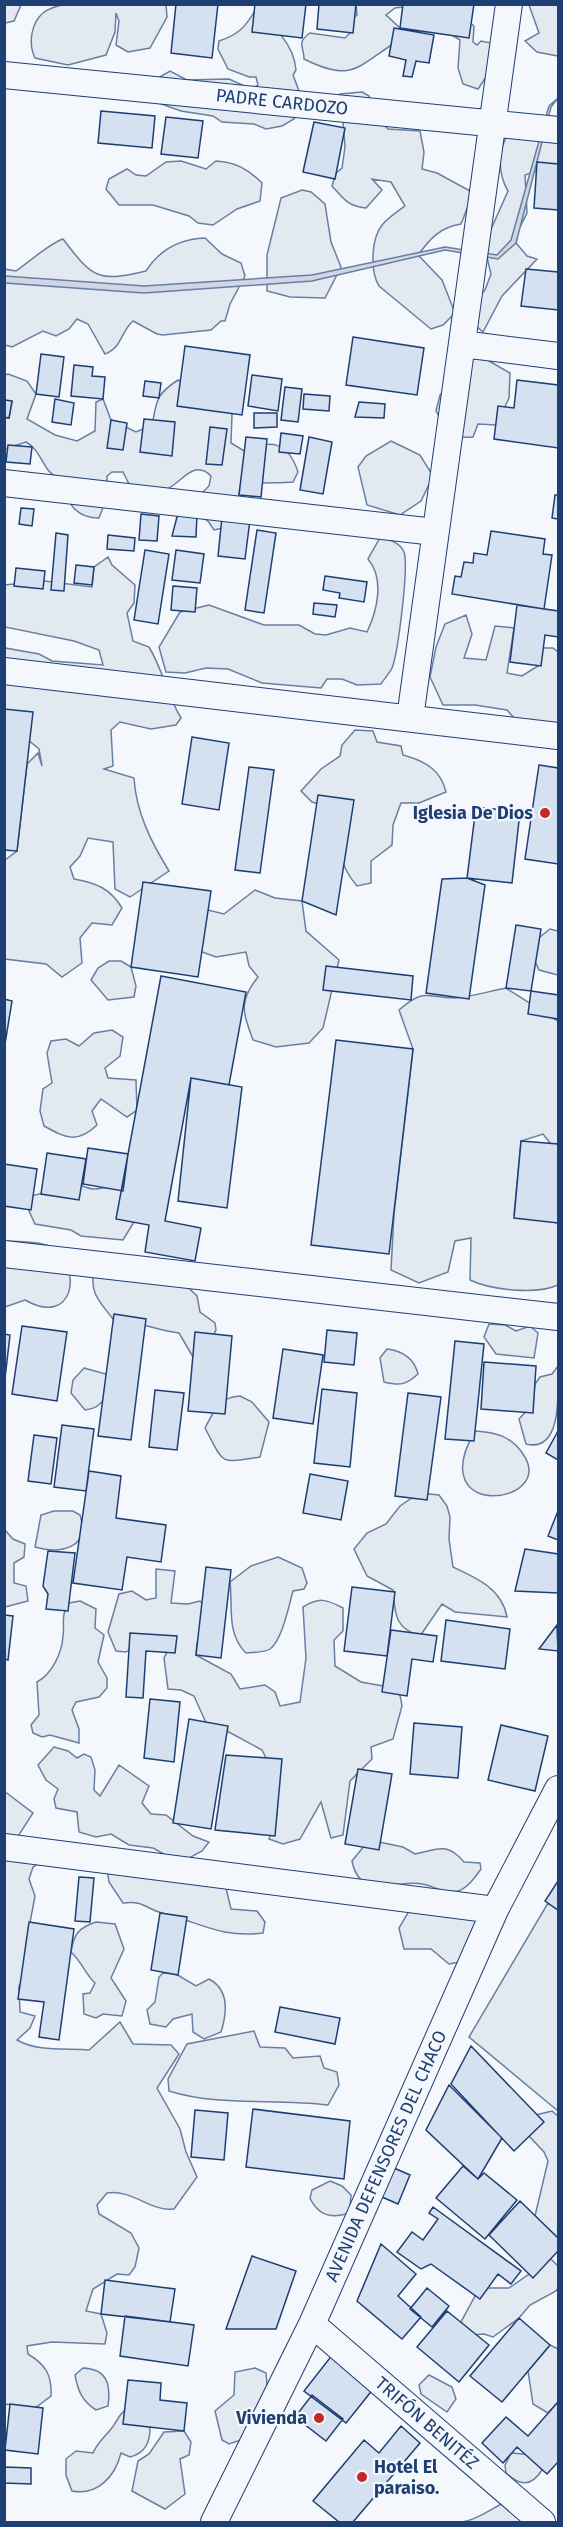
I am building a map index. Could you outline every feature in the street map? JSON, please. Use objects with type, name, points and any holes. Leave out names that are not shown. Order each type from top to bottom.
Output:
[{"type":"street","points":[[410,718],[509,4]]},
{"type":"street","name":"PADRE CARDOZO","points":[[4,75],[558,130]]},
{"type":"street","points":[[462,344],[558,356]]},
{"type":"street","points":[[4,483],[435,532]]},
{"type":"street","points":[[4,670],[558,736]]},
{"type":"street","points":[[4,1254],[558,1317]]},
{"type":"street","name":"AVENIDA DEFENSORES DEL CHACO","points":[[214,2523],[312,2324],[495,1910],[558,1789]]},
{"type":"street","points":[[4,1847],[495,1910]]},
{"type":"street","name":"TRIFÓN BENITÉZ","points":[[312,2324],[542,2523]]},
{"type":"shaded area","points":[[4,5],[21,5],[14,21],[5,23]]},
{"type":"shaded area","points":[[61,5],[166,5],[167,17],[150,48],[128,52],[116,45],[119,21],[116,13],[115,32],[106,55],[68,65],[35,58],[31,40],[33,28],[45,12]]},
{"type":"shaded area","points":[[356,5],[418,5],[395,8],[386,15],[400,28],[396,42],[362,65],[344,71],[333,70],[304,59],[302,42],[310,33],[345,38],[351,32],[352,19],[357,15]]},
{"type":"shaded area","points":[[529,5],[558,5],[558,56],[537,52],[525,41],[539,33]]},
{"type":"shaded area","points":[[254,12],[276,29],[291,52],[296,70],[293,75],[302,99],[302,107],[294,119],[282,126],[266,129],[254,124],[222,122],[213,116],[181,111],[153,101],[153,81],[170,71],[187,80],[229,79],[251,89],[258,85],[256,77],[249,77],[228,69],[218,49],[219,41],[240,30]]},
{"type":"shaded area","points":[[467,20],[474,26],[473,42],[477,45],[481,41],[491,43],[492,68],[478,89],[463,84],[458,68],[460,40],[447,32]]},
{"type":"shaded area","points":[[362,92],[369,96],[377,118],[388,129],[420,131],[424,152],[422,169],[437,173],[470,191],[470,201],[461,224],[447,228],[436,235],[418,255],[442,280],[455,313],[443,325],[431,329],[379,286],[376,280],[373,255],[378,231],[387,220],[405,206],[391,182],[372,179],[382,190],[366,208],[350,204],[332,186],[336,173],[342,168],[345,147],[343,122],[336,100],[340,94]]},
{"type":"shaded area","points":[[558,98],[551,107],[516,243],[498,259],[445,250],[312,281],[144,293],[5,283],[5,276],[144,286],[312,275],[445,247],[497,255],[511,240],[549,106]]},
{"type":"shaded area","points":[[558,119],[558,173],[537,171],[525,175],[527,213],[518,231],[516,243],[527,256],[537,259],[502,296],[483,332],[474,324],[467,308],[485,290],[491,274],[484,245],[508,191],[501,170],[502,147],[509,133]]},
{"type":"shaded area","points":[[181,161],[206,169],[216,161],[241,167],[262,183],[260,201],[237,209],[213,225],[198,223],[189,216],[153,205],[119,205],[106,189],[109,179],[127,169],[136,175],[146,176],[166,162]]},
{"type":"shaded area","points":[[302,190],[311,192],[325,204],[331,242],[341,267],[325,298],[290,297],[267,291],[267,255],[281,198]]},
{"type":"shaded area","points":[[205,238],[222,254],[241,263],[245,276],[230,304],[225,321],[221,321],[211,330],[163,335],[133,321],[115,348],[105,354],[88,324],[77,319],[69,329],[56,336],[43,331],[12,347],[5,345],[4,269],[16,271],[63,239],[81,262],[97,274],[130,275],[146,271],[164,251],[179,243]]},
{"type":"shaded area","points":[[484,358],[510,373],[509,398],[496,425],[478,424],[473,437],[458,437],[449,433],[436,411],[440,395],[470,359]]},
{"type":"shaded area","points":[[5,375],[27,381],[36,394],[27,419],[55,435],[77,441],[95,431],[96,402],[103,399],[111,420],[136,432],[152,425],[158,399],[178,380],[232,414],[231,443],[244,451],[262,445],[277,445],[289,454],[298,472],[293,482],[259,483],[240,487],[238,503],[228,527],[214,530],[208,521],[197,514],[196,499],[209,486],[211,476],[198,470],[187,474],[163,491],[134,494],[123,472],[112,472],[107,476],[107,497],[99,518],[83,515],[72,506],[57,479],[30,445],[26,442],[5,449],[4,418],[9,418],[12,402],[5,400]]},
{"type":"shaded area","points":[[391,441],[420,455],[433,476],[421,501],[400,515],[367,505],[358,467],[366,456]]},
{"type":"shaded area","points":[[381,536],[400,546],[404,552],[405,574],[397,646],[392,668],[381,684],[357,685],[342,679],[327,679],[321,688],[262,683],[228,669],[206,668],[185,673],[166,672],[159,647],[180,612],[209,605],[264,625],[299,625],[315,634],[326,635],[350,628],[367,632],[374,615],[378,595],[376,576],[368,559]]},
{"type":"shaded area","points":[[108,557],[112,565],[135,585],[134,603],[127,613],[133,641],[149,647],[181,718],[176,725],[151,729],[120,722],[111,730],[113,766],[104,769],[134,778],[135,791],[145,826],[169,871],[130,897],[115,889],[113,842],[88,838],[80,856],[70,867],[74,879],[89,882],[107,891],[122,908],[112,925],[92,923],[80,938],[82,963],[62,977],[46,964],[5,959],[5,860],[17,851],[27,764],[38,753],[42,766],[39,749],[5,721],[5,648],[39,654],[52,661],[103,665],[99,650],[74,641],[5,627],[5,585],[44,581],[92,587],[94,567]]},
{"type":"shaded area","points":[[466,615],[472,634],[464,658],[486,660],[495,626],[514,628],[507,673],[522,676],[541,664],[542,648],[553,648],[558,652],[558,723],[516,720],[507,710],[475,705],[443,705],[430,677],[436,647],[445,624]]},
{"type":"shaded area","points":[[355,730],[373,731],[377,742],[401,746],[403,755],[418,760],[436,772],[446,792],[419,803],[401,803],[393,825],[392,845],[371,861],[371,883],[357,886],[341,859],[331,807],[312,802],[301,791],[321,769],[340,756],[342,745]]},
{"type":"shaded area","points":[[255,890],[275,898],[302,901],[306,931],[339,960],[323,1028],[309,1043],[276,1047],[253,1040],[244,1007],[247,993],[258,977],[249,966],[246,952],[216,957],[191,948],[193,924],[208,910],[224,914]]},
{"type":"shaded area","points":[[550,929],[558,931],[558,975],[539,970],[533,957],[535,941]]},
{"type":"shaded area","points":[[109,961],[121,961],[131,967],[136,986],[134,997],[108,1000],[91,980],[98,968]]},
{"type":"shaded area","points":[[506,988],[558,1021],[558,1153],[543,1134],[521,1141],[514,1215],[558,1223],[558,1285],[538,1290],[514,1290],[470,1280],[471,1238],[455,1241],[448,1272],[419,1283],[391,1270],[394,1214],[413,1049],[399,1010],[421,996],[455,998]]},
{"type":"shaded area","points":[[112,1030],[123,1037],[120,1056],[105,1068],[108,1078],[136,1080],[137,1110],[127,1117],[101,1099],[92,1111],[97,1125],[83,1135],[65,1136],[44,1126],[40,1111],[43,1089],[52,1083],[47,1053],[51,1041],[66,1039],[79,1046],[94,1033]]},
{"type":"shaded area","points":[[78,1184],[95,1189],[118,1186],[137,1217],[123,1240],[81,1236],[71,1230],[35,1224],[29,1211],[27,1197]]},
{"type":"shaded area","points":[[9,1241],[47,1245],[61,1256],[68,1268],[70,1280],[69,1292],[63,1301],[54,1306],[42,1307],[25,1300],[5,1307],[5,1244]]},
{"type":"shaded area","points":[[94,1272],[181,1281],[197,1296],[200,1312],[215,1323],[216,1330],[203,1353],[193,1357],[179,1333],[113,1319],[100,1303],[95,1292]]},
{"type":"shaded area","points":[[489,1324],[505,1325],[516,1331],[530,1326],[538,1333],[534,1358],[496,1354],[484,1337]]},
{"type":"shaded area","points":[[387,1349],[407,1356],[414,1364],[418,1374],[403,1384],[384,1382],[380,1358]]},
{"type":"shaded area","points":[[558,1366],[558,1404],[552,1430],[547,1439],[538,1444],[526,1444],[519,1419],[533,1404],[535,1384],[540,1377],[552,1374]]},
{"type":"shaded area","points":[[84,1368],[106,1374],[107,1387],[101,1402],[92,1409],[85,1410],[71,1393],[73,1380]]},
{"type":"shaded area","points":[[240,1396],[252,1402],[269,1422],[260,1457],[230,1460],[220,1455],[205,1428],[222,1402]]},
{"type":"shaded area","points":[[475,1431],[502,1436],[518,1448],[523,1454],[529,1471],[523,1485],[509,1493],[492,1496],[476,1492],[465,1480],[463,1460]]},
{"type":"shaded area","points":[[419,1493],[439,1495],[447,1506],[450,1517],[449,1539],[453,1567],[479,1580],[494,1592],[500,1599],[507,1617],[455,1612],[442,1604],[420,1636],[401,1625],[396,1613],[393,1590],[367,1576],[354,1549],[367,1533],[386,1524],[400,1506]]},
{"type":"shaded area","points":[[54,1511],[73,1511],[80,1515],[81,1535],[77,1542],[63,1549],[35,1547],[41,1515]]},
{"type":"shaded area","points":[[4,1529],[13,1539],[25,1544],[24,1557],[14,1563],[14,1583],[26,1586],[28,1601],[5,1607]]},
{"type":"shaded area","points":[[278,1557],[302,1568],[307,1583],[304,1589],[293,1591],[274,1645],[265,1651],[246,1653],[235,1637],[230,1582],[251,1566]]},
{"type":"shaded area","points":[[156,1569],[175,1571],[171,1603],[188,1604],[200,1601],[209,1610],[208,1637],[197,1643],[196,1655],[231,1674],[240,1689],[265,1685],[275,1692],[280,1706],[300,1702],[306,1658],[303,1607],[323,1600],[343,1608],[343,1631],[334,1640],[335,1666],[361,1682],[383,1686],[400,1695],[402,1706],[393,1739],[371,1747],[372,1759],[350,1781],[343,1835],[331,1838],[321,1802],[300,1839],[283,1844],[269,1839],[277,1815],[268,1762],[262,1750],[227,1731],[207,1725],[194,1696],[181,1690],[168,1689],[164,1658],[173,1641],[136,1645],[126,1652],[116,1651],[108,1632],[119,1594],[132,1591],[146,1600],[156,1598]]},
{"type":"shaded area","points":[[80,1601],[96,1609],[95,1628],[104,1635],[98,1662],[107,1678],[107,1688],[99,1697],[76,1702],[72,1710],[79,1729],[79,1743],[50,1735],[42,1737],[33,1733],[31,1725],[39,1715],[37,1682],[52,1668],[61,1649],[63,1619],[69,1603]]},
{"type":"shaded area","points":[[54,1747],[68,1751],[77,1758],[84,1754],[91,1757],[95,1770],[94,1790],[100,1796],[119,1765],[149,1786],[142,1803],[151,1814],[166,1815],[193,1836],[209,1842],[202,1851],[180,1863],[153,1848],[129,1845],[111,1834],[96,1837],[79,1832],[77,1812],[56,1808],[54,1799],[58,1789],[46,1780],[38,1765]]},
{"type":"shaded area","points":[[4,1791],[33,1813],[17,1838],[4,1844]]},
{"type":"shaded area","points":[[369,1840],[403,1847],[415,1854],[447,1849],[458,1855],[464,1862],[480,1863],[481,1869],[468,1885],[458,1891],[412,1883],[371,1885],[356,1874],[352,1861]]},
{"type":"shaded area","points":[[4,1850],[47,1858],[33,1867],[29,1879],[35,1896],[28,1933],[27,1976],[19,1986],[20,2012],[35,2016],[30,2028],[17,2040],[43,2048],[89,2050],[120,2022],[133,2044],[171,2045],[179,2054],[157,2088],[180,2129],[186,2152],[197,2177],[174,2209],[157,2207],[125,2194],[116,2193],[107,2193],[97,2205],[99,2214],[131,2233],[139,2248],[135,2267],[129,2275],[117,2274],[93,2289],[86,2311],[101,2314],[107,2333],[105,2344],[52,2342],[27,2346],[28,2354],[47,2371],[50,2382],[51,2396],[35,2408],[5,2404]]},
{"type":"shaded area","points":[[107,1870],[226,1888],[231,1909],[257,1911],[265,1922],[263,1933],[222,1932],[140,1904],[123,1903],[109,1882]]},
{"type":"shaded area","points":[[548,1903],[558,1910],[558,2111],[469,2037]]},
{"type":"shaded area","points":[[413,1904],[483,1917],[465,1961],[449,1964],[431,1949],[404,1949],[399,1928]]},
{"type":"shaded area","points":[[96,1922],[115,1924],[124,1949],[111,1978],[126,2001],[122,2016],[103,2014],[96,2018],[84,2014],[83,1994],[90,1993],[95,1983],[71,1952],[78,1932]]},
{"type":"shaded area","points":[[163,1973],[176,1974],[196,1986],[209,1979],[221,1989],[225,2002],[225,2017],[221,2032],[204,2039],[193,2032],[192,2014],[173,2019],[166,2027],[150,2024],[147,2010],[155,2002],[159,1977]]},
{"type":"shaded area","points":[[254,2031],[260,2047],[285,2048],[293,2058],[320,2056],[324,2068],[337,2072],[339,2085],[328,2105],[227,2101],[169,2091],[168,2079],[187,2044]]},
{"type":"shaded area","points":[[552,2111],[558,2116],[558,2238],[535,2216],[548,2161],[544,2152],[529,2136],[536,2115]]},
{"type":"shaded area","points":[[330,2181],[342,2186],[351,2195],[350,2207],[346,2214],[334,2216],[324,2214],[316,2208],[310,2198],[312,2190]]},
{"type":"shaded area","points":[[551,2259],[558,2266],[556,2291],[530,2305],[519,2318],[493,2337],[484,2334],[471,2335],[461,2322],[475,2296],[488,2288],[509,2288]]},
{"type":"shaded area","points":[[550,2345],[558,2349],[558,2402],[548,2413],[533,2404],[528,2371]]},
{"type":"shaded area","points":[[83,2368],[97,2371],[106,2379],[109,2391],[108,2406],[96,2410],[84,2399],[79,2391],[75,2375]]},
{"type":"shaded area","points":[[255,2368],[266,2373],[266,2395],[262,2404],[252,2412],[247,2438],[229,2444],[222,2440],[215,2411],[234,2395],[235,2372]]},
{"type":"shaded area","points":[[429,2375],[452,2387],[456,2399],[447,2412],[421,2394],[419,2385]]},
{"type":"shaded area","points":[[130,2407],[150,2428],[146,2447],[130,2457],[121,2453],[114,2470],[97,2488],[81,2492],[72,2491],[66,2475],[66,2459],[76,2451],[93,2453],[121,2414]]},
{"type":"shaded area","points":[[184,2431],[191,2442],[189,2455],[180,2459],[185,2494],[165,2509],[132,2491],[138,2461],[149,2454],[164,2432]]},
{"type":"shaded area","points":[[511,2453],[534,2457],[542,2470],[538,2476],[525,2483],[506,2473],[505,2465]]},
{"type":"shaded area","points":[[508,2501],[544,2522],[462,2522],[474,2519]]},
{"type":"building","points":[[176,4],[218,4],[212,58],[171,53]]},
{"type":"building","points":[[255,4],[306,4],[302,38],[252,32]]},
{"type":"building","points":[[319,4],[356,4],[353,33],[317,29]]},
{"type":"building","points":[[403,4],[474,4],[469,38],[400,28]]},
{"type":"building","points":[[394,28],[434,35],[429,63],[416,61],[412,77],[403,76],[406,60],[389,56]]},
{"type":"building","points":[[101,111],[155,116],[152,148],[98,143]]},
{"type":"building","points":[[166,117],[203,121],[198,158],[161,154]]},
{"type":"building","points":[[314,122],[345,128],[335,179],[303,172]]},
{"type":"building","points":[[537,162],[558,164],[558,210],[534,208]]},
{"type":"building","points":[[526,269],[558,272],[558,310],[521,306]]},
{"type":"building","points":[[353,337],[424,348],[417,395],[346,385]]},
{"type":"building","points":[[185,346],[250,355],[242,415],[177,406]]},
{"type":"building","points":[[41,354],[64,357],[59,397],[36,394]]},
{"type":"building","points":[[74,365],[93,367],[92,376],[105,377],[103,399],[71,396]]},
{"type":"building","points":[[252,375],[282,379],[278,411],[248,406]]},
{"type":"building","points":[[517,380],[558,385],[558,448],[494,439],[498,406],[514,408]]},
{"type":"building","points":[[145,381],[161,383],[159,398],[143,396]]},
{"type":"building","points":[[285,387],[302,389],[298,422],[281,420]]},
{"type":"building","points":[[304,394],[330,396],[329,411],[303,409]]},
{"type":"building","points":[[55,399],[74,403],[71,425],[52,422]]},
{"type":"building","points":[[4,400],[12,401],[9,418],[4,417]]},
{"type":"building","points":[[359,402],[385,404],[384,418],[355,417]]},
{"type":"building","points":[[254,413],[277,413],[277,427],[254,428]]},
{"type":"building","points":[[144,419],[175,422],[172,456],[140,452]]},
{"type":"building","points":[[111,420],[127,423],[123,450],[107,448]]},
{"type":"building","points":[[210,427],[227,429],[222,465],[206,464]]},
{"type":"building","points":[[281,433],[303,436],[300,454],[279,452]]},
{"type":"building","points":[[246,437],[267,439],[261,497],[239,495]]},
{"type":"building","points":[[309,437],[332,442],[323,494],[300,490]]},
{"type":"building","points":[[8,445],[32,447],[30,464],[6,462]]},
{"type":"building","points":[[555,495],[558,495],[558,519],[552,518]]},
{"type":"building","points":[[21,508],[34,509],[32,526],[19,524]]},
{"type":"building","points":[[178,513],[197,514],[196,537],[172,536]]},
{"type":"building","points":[[141,514],[159,516],[157,541],[139,540]]},
{"type":"building","points":[[222,517],[250,520],[245,559],[218,556]]},
{"type":"building","points":[[257,530],[276,533],[264,613],[245,610]]},
{"type":"building","points":[[491,531],[545,539],[543,554],[552,555],[544,609],[452,594],[455,576],[461,577],[464,562],[473,563],[474,553],[487,555]]},
{"type":"building","points":[[56,533],[68,535],[64,591],[51,590]]},
{"type":"building","points":[[108,535],[135,538],[134,551],[107,549]]},
{"type":"building","points":[[145,550],[169,554],[158,624],[134,620]]},
{"type":"building","points":[[176,550],[204,554],[200,583],[172,580]]},
{"type":"building","points":[[76,565],[94,567],[92,585],[74,583]]},
{"type":"building","points":[[16,568],[45,571],[43,589],[14,586]]},
{"type":"building","points":[[325,576],[367,582],[364,602],[339,598],[340,593],[323,590]]},
{"type":"building","points":[[173,586],[197,588],[195,612],[171,610]]},
{"type":"building","points":[[314,603],[337,605],[335,617],[313,614]]},
{"type":"building","points":[[517,605],[558,611],[558,637],[545,635],[541,666],[510,662]]},
{"type":"building","points":[[4,709],[33,712],[17,851],[4,850]]},
{"type":"building","points":[[192,737],[229,743],[219,810],[182,804]]},
{"type":"building","name":"Iglesia De Dios","points":[[539,765],[558,768],[558,864],[525,859]]},
{"type":"building","points":[[249,767],[274,770],[260,873],[235,870]]},
{"type":"building","points":[[318,795],[354,800],[336,915],[302,901]]},
{"type":"building","points":[[476,807],[520,812],[512,883],[467,878]]},
{"type":"building","points":[[467,878],[485,885],[469,999],[426,993],[442,879]]},
{"type":"building","points":[[143,882],[211,891],[198,977],[131,967]]},
{"type":"building","points":[[516,925],[541,929],[531,991],[506,988]]},
{"type":"building","points":[[326,966],[413,976],[411,1000],[323,990]]},
{"type":"building","points":[[161,976],[246,992],[229,1085],[191,1078],[165,1221],[201,1228],[195,1261],[145,1252],[149,1225],[116,1219]]},
{"type":"building","points":[[531,991],[558,995],[558,1019],[528,1014]]},
{"type":"building","points":[[4,999],[12,1001],[5,1044],[4,1044]]},
{"type":"building","points":[[336,1040],[413,1049],[389,1254],[311,1245]]},
{"type":"building","points":[[191,1078],[242,1087],[227,1208],[178,1201]]},
{"type":"building","points":[[521,1141],[558,1144],[558,1223],[514,1218]]},
{"type":"building","points":[[88,1148],[128,1154],[123,1191],[83,1184]]},
{"type":"building","points":[[47,1153],[86,1159],[79,1200],[41,1194]]},
{"type":"building","points":[[4,1164],[37,1169],[31,1210],[4,1206]]},
{"type":"building","points":[[114,1314],[146,1319],[131,1440],[98,1436]]},
{"type":"building","points":[[22,1326],[67,1332],[57,1401],[12,1394]]},
{"type":"building","points":[[327,1330],[357,1333],[354,1365],[324,1362]]},
{"type":"building","points":[[195,1332],[232,1336],[225,1414],[188,1411]]},
{"type":"building","points":[[4,1334],[10,1335],[4,1387]]},
{"type":"building","points":[[455,1341],[484,1344],[474,1441],[445,1439]]},
{"type":"building","points":[[283,1349],[323,1355],[313,1424],[273,1418]]},
{"type":"building","points":[[484,1362],[536,1366],[533,1413],[481,1409]]},
{"type":"building","points":[[322,1389],[357,1393],[350,1467],[314,1463]]},
{"type":"building","points":[[155,1390],[184,1393],[177,1450],[149,1447]]},
{"type":"building","points":[[408,1393],[441,1397],[427,1500],[395,1496]]},
{"type":"building","points":[[62,1425],[94,1429],[86,1491],[54,1487]]},
{"type":"building","points":[[558,1431],[558,1460],[546,1453]]},
{"type":"building","points":[[34,1435],[57,1438],[51,1484],[28,1481]]},
{"type":"building","points":[[89,1471],[121,1476],[116,1518],[166,1525],[161,1562],[127,1557],[122,1590],[73,1583]]},
{"type":"building","points":[[310,1474],[348,1481],[341,1520],[303,1513]]},
{"type":"building","points":[[558,1511],[558,1540],[548,1536]]},
{"type":"building","points":[[525,1549],[558,1554],[558,1593],[515,1591]]},
{"type":"building","points":[[48,1551],[75,1553],[68,1611],[46,1609],[48,1594],[43,1586]]},
{"type":"building","points":[[206,1567],[231,1570],[221,1658],[196,1655]]},
{"type":"building","points":[[352,1587],[395,1592],[387,1656],[344,1651]]},
{"type":"building","points":[[4,1615],[13,1616],[8,1660],[4,1659]]},
{"type":"building","points":[[446,1620],[510,1629],[505,1669],[441,1661]]},
{"type":"building","points":[[557,1625],[558,1651],[539,1649]]},
{"type":"building","points":[[391,1630],[437,1636],[433,1662],[412,1659],[407,1696],[382,1692]]},
{"type":"building","points":[[130,1633],[177,1636],[175,1653],[146,1651],[143,1698],[126,1697]]},
{"type":"building","points":[[150,1699],[180,1702],[174,1762],[144,1758]]},
{"type":"building","points":[[189,1719],[228,1726],[211,1829],[173,1823]]},
{"type":"building","points":[[414,1723],[462,1727],[458,1778],[410,1774]]},
{"type":"building","points":[[501,1725],[548,1736],[535,1791],[488,1780]]},
{"type":"building","points":[[226,1755],[282,1759],[275,1836],[215,1830]]},
{"type":"building","points":[[358,1769],[392,1774],[379,1850],[345,1844]]},
{"type":"building","points":[[79,1877],[94,1878],[90,1922],[75,1921]]},
{"type":"building","points":[[558,1881],[558,1910],[545,1901]]},
{"type":"building","points":[[160,1913],[187,1917],[178,1975],[151,1970]]},
{"type":"building","points":[[29,1922],[74,1929],[59,2040],[39,2037],[44,2002],[18,1999]]},
{"type":"building","points":[[280,2007],[340,2018],[335,2044],[275,2032]]},
{"type":"building","points":[[471,2046],[544,2122],[514,2151],[451,2084]]},
{"type":"building","points":[[449,2085],[502,2138],[478,2179],[426,2130]]},
{"type":"building","points":[[253,2109],[350,2121],[344,2179],[246,2167]]},
{"type":"building","points":[[195,2110],[228,2113],[224,2160],[191,2157]]},
{"type":"building","points":[[463,2166],[478,2179],[484,2173],[517,2200],[485,2239],[436,2198]]},
{"type":"building","points":[[394,2168],[410,2175],[398,2204],[382,2197]]},
{"type":"building","points":[[520,2201],[558,2238],[558,2251],[533,2278],[489,2235]]},
{"type":"building","points":[[433,2207],[521,2271],[511,2284],[498,2274],[480,2299],[431,2264],[421,2269],[397,2252],[412,2232],[423,2240],[438,2219],[429,2213]]},
{"type":"building","points":[[381,2244],[416,2274],[398,2296],[421,2317],[402,2339],[357,2301]]},
{"type":"building","points":[[252,2256],[296,2271],[276,2329],[226,2329]]},
{"type":"building","points":[[105,2280],[175,2289],[170,2322],[101,2314]]},
{"type":"building","points":[[427,2288],[449,2306],[432,2327],[410,2309]]},
{"type":"building","points":[[447,2311],[489,2345],[459,2382],[417,2347]]},
{"type":"building","points":[[125,2316],[194,2325],[188,2366],[120,2356]]},
{"type":"building","points":[[519,2318],[550,2345],[502,2402],[470,2376]]},
{"type":"building","points":[[333,2354],[374,2388],[346,2423],[304,2391]]},
{"type":"building","points":[[128,2380],[161,2383],[160,2400],[187,2403],[184,2431],[123,2424]]},
{"type":"building","name":"Vivienda","points":[[312,2395],[343,2419],[326,2441],[295,2417]]},
{"type":"building","points":[[558,2402],[558,2462],[547,2474],[517,2447],[503,2463],[482,2443],[506,2417],[528,2436]]},
{"type":"building","points":[[10,2404],[43,2408],[38,2454],[5,2450]]},
{"type":"building","name":"Hotel El paraiso.","points":[[401,2426],[420,2443],[353,2522],[339,2522],[313,2501],[364,2440],[379,2453]]},
{"type":"building","points":[[4,2467],[31,2468],[31,2484],[4,2483]]},
{"type":"place","name":"Iglesia De Dios","points":[[545,813]]},
{"type":"place","name":"Vivienda","points":[[319,2418]]},
{"type":"place","name":"Hotel El paraiso.","points":[[362,2477]]}]
